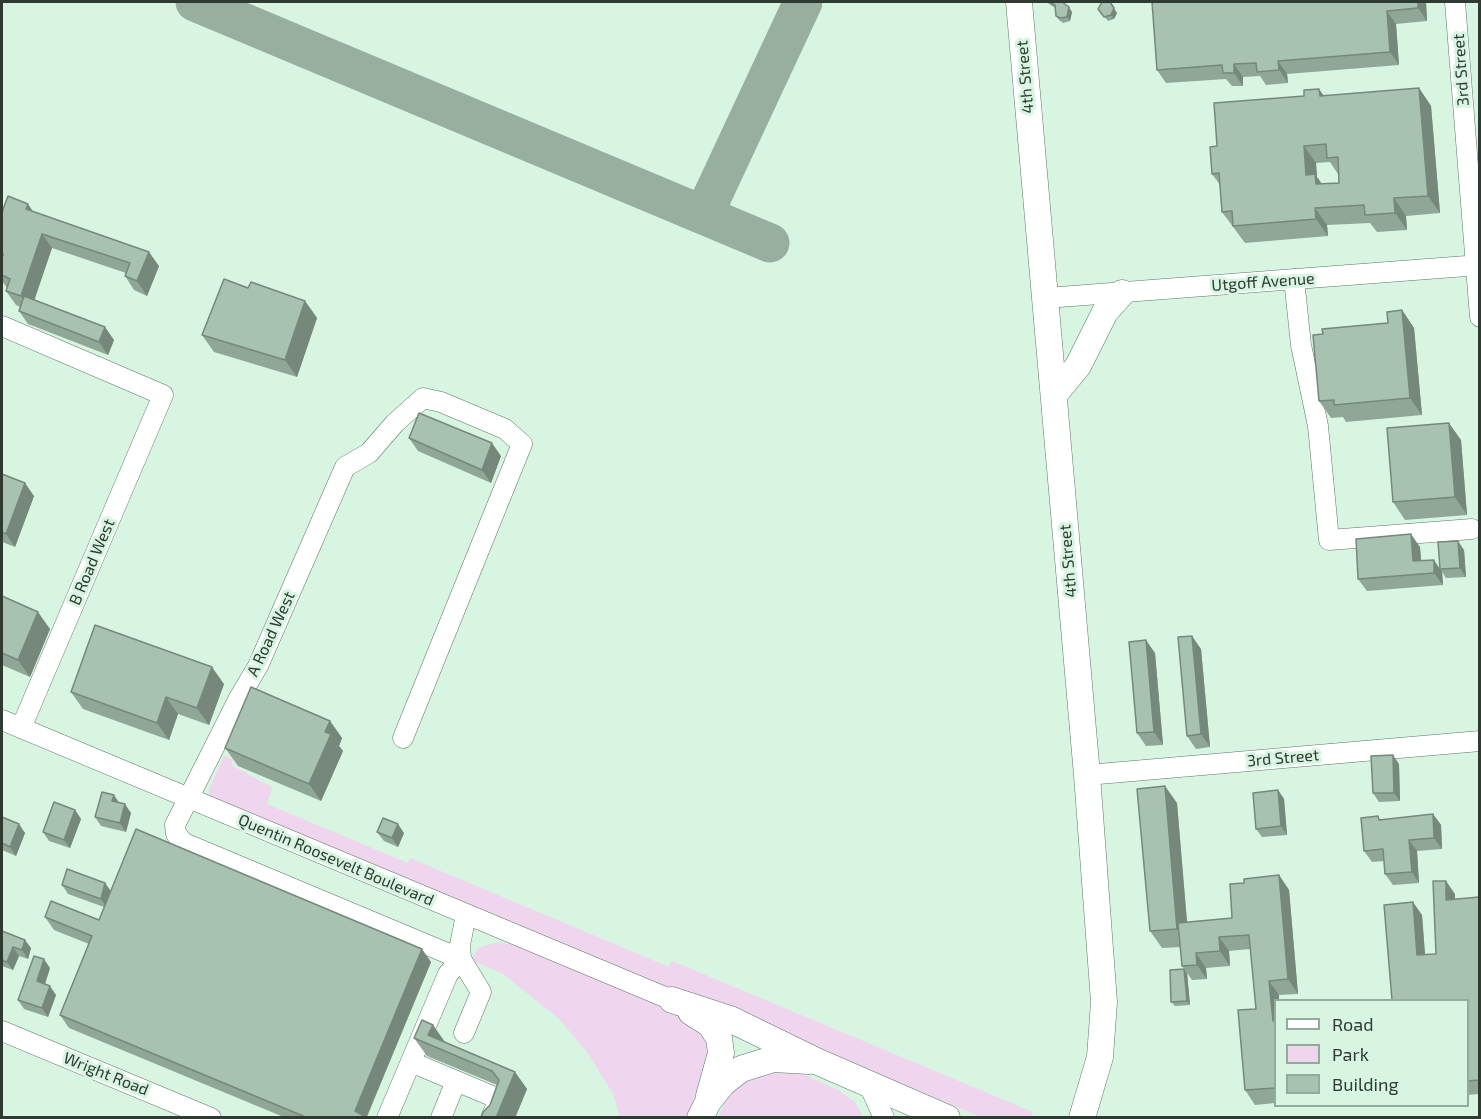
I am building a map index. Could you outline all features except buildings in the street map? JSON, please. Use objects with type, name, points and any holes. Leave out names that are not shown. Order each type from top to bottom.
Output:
[{"type":"main road","name":"4th Street","points":[[1018,2],[1046,298],[1104,1002],[1100,1057],[1082,1118]]},
{"type":"main road","points":[[1054,395],[1078,366],[1105,312],[1122,293]]},
{"type":"main road","points":[[672,1000],[730,1019],[816,1061],[947,1118]]},
{"type":"main road","points":[[672,1000],[710,1024],[719,1038],[721,1053],[706,1112]]},
{"type":"main road","points":[[706,1112],[723,1083],[750,1065],[773,1059],[816,1061]]},
{"type":"street","name":"3rd Street","points":[[1455,2],[1478,265],[1479,317]]},
{"type":"street","name":"Utgoff Avenue","points":[[1046,298],[1478,265]]},
{"type":"street","points":[[1294,279],[1300,345],[1318,426],[1329,540],[1472,529]]},
{"type":"street","name":"B Road West","points":[[2,326],[163,395],[21,728]]},
{"type":"street","name":"A Road West","points":[[404,738],[522,444],[505,429],[441,402],[423,398],[395,423],[369,453],[345,467],[258,666],[175,825],[176,834],[184,843],[461,959]]},
{"type":"street","name":"Quentin Roosevelt Boulevard","points":[[2,720],[672,1000]]},
{"type":"street","name":"3rd Street","points":[[1087,775],[1479,741]]},
{"type":"street","points":[[464,1034],[481,992],[461,959],[460,945],[466,915]]},
{"type":"street","points":[[387,1118],[448,974],[461,959]]},
{"type":"street","name":"Wright Road","points":[[2,1031],[211,1118]]},
{"type":"street","points":[[411,1062],[499,1099],[491,1118]]},
{"type":"street","points":[[441,1118],[456,1081]]},
{"type":"street","points":[[869,1085],[884,1118]]},
{"type":"green space","points":[[224,756],[233,760],[231,765],[272,787],[267,804],[408,863],[410,858],[669,967],[672,961],[1033,1112],[1031,1117],[981,1117],[214,800],[210,797],[209,789]]},
{"type":"green space","points":[[498,942],[517,945],[683,1015],[707,1034],[712,1052],[687,1117],[620,1117],[613,1094],[587,1052],[558,1018],[503,974],[471,960],[478,948]]},
{"type":"green space","points":[[762,1068],[796,1071],[838,1090],[855,1102],[863,1117],[718,1118],[730,1090]]},
{"type":"taxiway","points":[[195,2],[770,243]]},
{"type":"taxiway","points":[[704,214],[803,2]]}]
